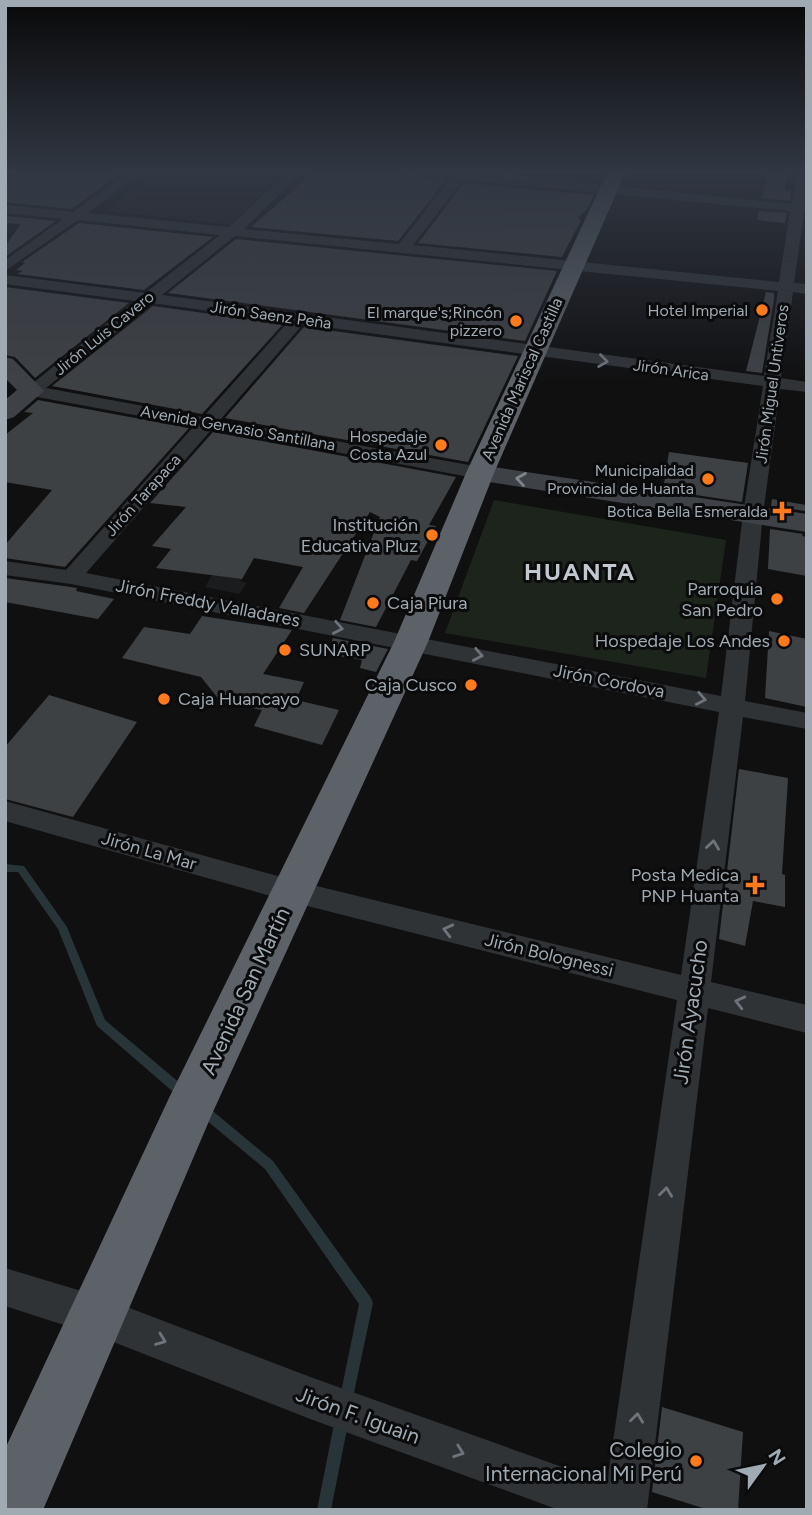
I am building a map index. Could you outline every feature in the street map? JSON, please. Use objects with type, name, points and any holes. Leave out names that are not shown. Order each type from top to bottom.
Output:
[{"type":"highway","name":"Avenida Mariscal Castilla","points":[[480,472],[583,242]]},
{"type":"highway","name":"Avenida San Martín","points":[[10,1510],[187,1114],[411,642],[480,472]]},
{"type":"street","points":[[5,267],[41,242]]},
{"type":"street","name":"Jirón Luis Cavero","points":[[5,412],[219,242]]},
{"type":"street","points":[[343,242],[807,289]]},
{"type":"street","points":[[404,247],[408,242]]},
{"type":"street","name":"Jirón Miguel Untiveros","points":[[753,514],[786,286],[795,242]]},
{"type":"street","name":"Jirón Saenz Peña","points":[[5,279],[536,352]]},
{"type":"street","name":"Jirón Tarapaca","points":[[71,577],[300,318]]},
{"type":"street","name":"Jirón Arica","points":[[536,352],[807,387]]},
{"type":"street","points":[[5,364],[32,391]]},
{"type":"street","name":"Avenida Gervasio Santillana","points":[[32,391],[480,472]]},
{"type":"street","points":[[480,472],[807,523]]},
{"type":"street","name":"Jirón Ayacucho","points":[[623,1510],[732,706],[753,514]]},
{"type":"street","name":"Jirón Freddy Valladares","points":[[5,568],[71,577],[411,642]]},
{"type":"street","name":"Jirón Cordova","points":[[411,642],[807,721]]},
{"type":"street","name":"Jirón La Mar","points":[[5,811],[292,891]]},
{"type":"street","name":"Jirón Bolognessi","points":[[292,891],[807,1018]]},
{"type":"street","name":"Jirón F. Iguain","points":[[5,1287],[98,1316],[313,1399],[623,1510]]},
{"type":"shaded area","points":[[494,500],[726,540],[706,678],[445,633]]},
{"type":"shaded area","points":[[212,575],[242,579],[240,581],[247,583],[239,594],[205,587]]},
{"type":"building","points":[[8,242],[27,242],[5,257],[5,246]]},
{"type":"building","points":[[52,242],[207,242],[144,290],[17,274],[23,271],[16,270],[25,263],[22,262]]},
{"type":"building","points":[[233,242],[263,242],[557,271],[525,341],[168,293]]},
{"type":"building","points":[[419,242],[570,242],[562,257]]},
{"type":"building","points":[[5,287],[129,303],[35,378],[15,357],[5,355]]},
{"type":"building","points":[[766,292],[774,293],[774,299],[762,373],[746,371]]},
{"type":"building","points":[[153,306],[283,324],[202,414],[52,386]]},
{"type":"building","points":[[304,327],[518,356],[468,462],[225,418]]},
{"type":"building","points":[[38,400],[189,428],[65,567],[5,558],[5,545],[52,490],[5,482],[5,435],[33,413],[24,412]]},
{"type":"building","points":[[213,432],[456,477],[429,525],[436,526],[417,561],[411,560],[376,627],[340,620],[380,517],[370,512],[304,613],[279,608],[303,567],[254,558],[242,579],[156,568],[171,549],[152,546],[186,507],[150,503]]},
{"type":"building","name":"Municipalidad Provincial de Huanta","points":[[669,452],[748,463],[742,502],[663,490]]},
{"type":"building","points":[[772,499],[806,505],[805,511],[771,506]]},
{"type":"building","points":[[770,529],[807,537],[807,576],[768,569]]},
{"type":"building","points":[[5,578],[77,588],[76,591],[114,599],[98,619],[5,602]]},
{"type":"building","points":[[202,616],[292,630],[263,674],[304,682],[296,700],[339,710],[322,745],[254,726],[262,710],[221,702],[201,677],[122,658],[144,627],[190,634]]},
{"type":"building","points":[[769,631],[807,639],[807,707],[765,698]]},
{"type":"building","points":[[333,638],[388,649],[376,672],[360,668],[362,660],[327,654]]},
{"type":"building","points":[[49,695],[137,722],[73,817],[5,799],[5,747]]},
{"type":"building","points":[[739,769],[788,778],[782,874],[785,875],[785,907],[753,901],[745,946],[719,939]]},
{"type":"building","name":"Colegio Internacional Mi Perú","points":[[662,1407],[743,1432],[738,1510],[709,1510],[652,1492]]},
{"type":"waterway","points":[[5,868],[21,869],[62,927],[101,1023],[183,1093]]},
{"type":"waterway","points":[[204,1111],[269,1165],[366,1303],[346,1402]]},
{"type":"waterway","points":[[324,1510],[342,1419]]},
{"type":"place","name":"Hotel Imperial","points":[[762,310]]},
{"type":"place","name":"El marque's;Rincón pizzero","points":[[516,321]]},
{"type":"place","name":"Hospedaje Costa Azul","points":[[441,445]]},
{"type":"place","name":"Municipalidad Provincial de Huanta","points":[[708,479]]},
{"type":"place","name":"Botica Bella Esmeralda","points":[[782,511]]},
{"type":"place","name":"Institución Educativa Pluz","points":[[432,535]]},
{"type":"place","name":"Parroquia San Pedro","points":[[777,599]]},
{"type":"place","name":"Caja Piura","points":[[373,603]]},
{"type":"place","name":"Hospedaje Los Andes","points":[[784,641]]},
{"type":"place","name":"SUNARP","points":[[285,650]]},
{"type":"place","name":"Caja Cusco","points":[[471,685]]},
{"type":"place","name":"Caja Huancayo","points":[[164,699]]},
{"type":"place","name":"Posta Medica PNP Huanta","points":[[755,885]]},
{"type":"place","name":"Colegio Internacional Mi Perú","points":[[696,1461]]},
{"type":"district","name":"HUANTA","points":[[580,571]]}]
